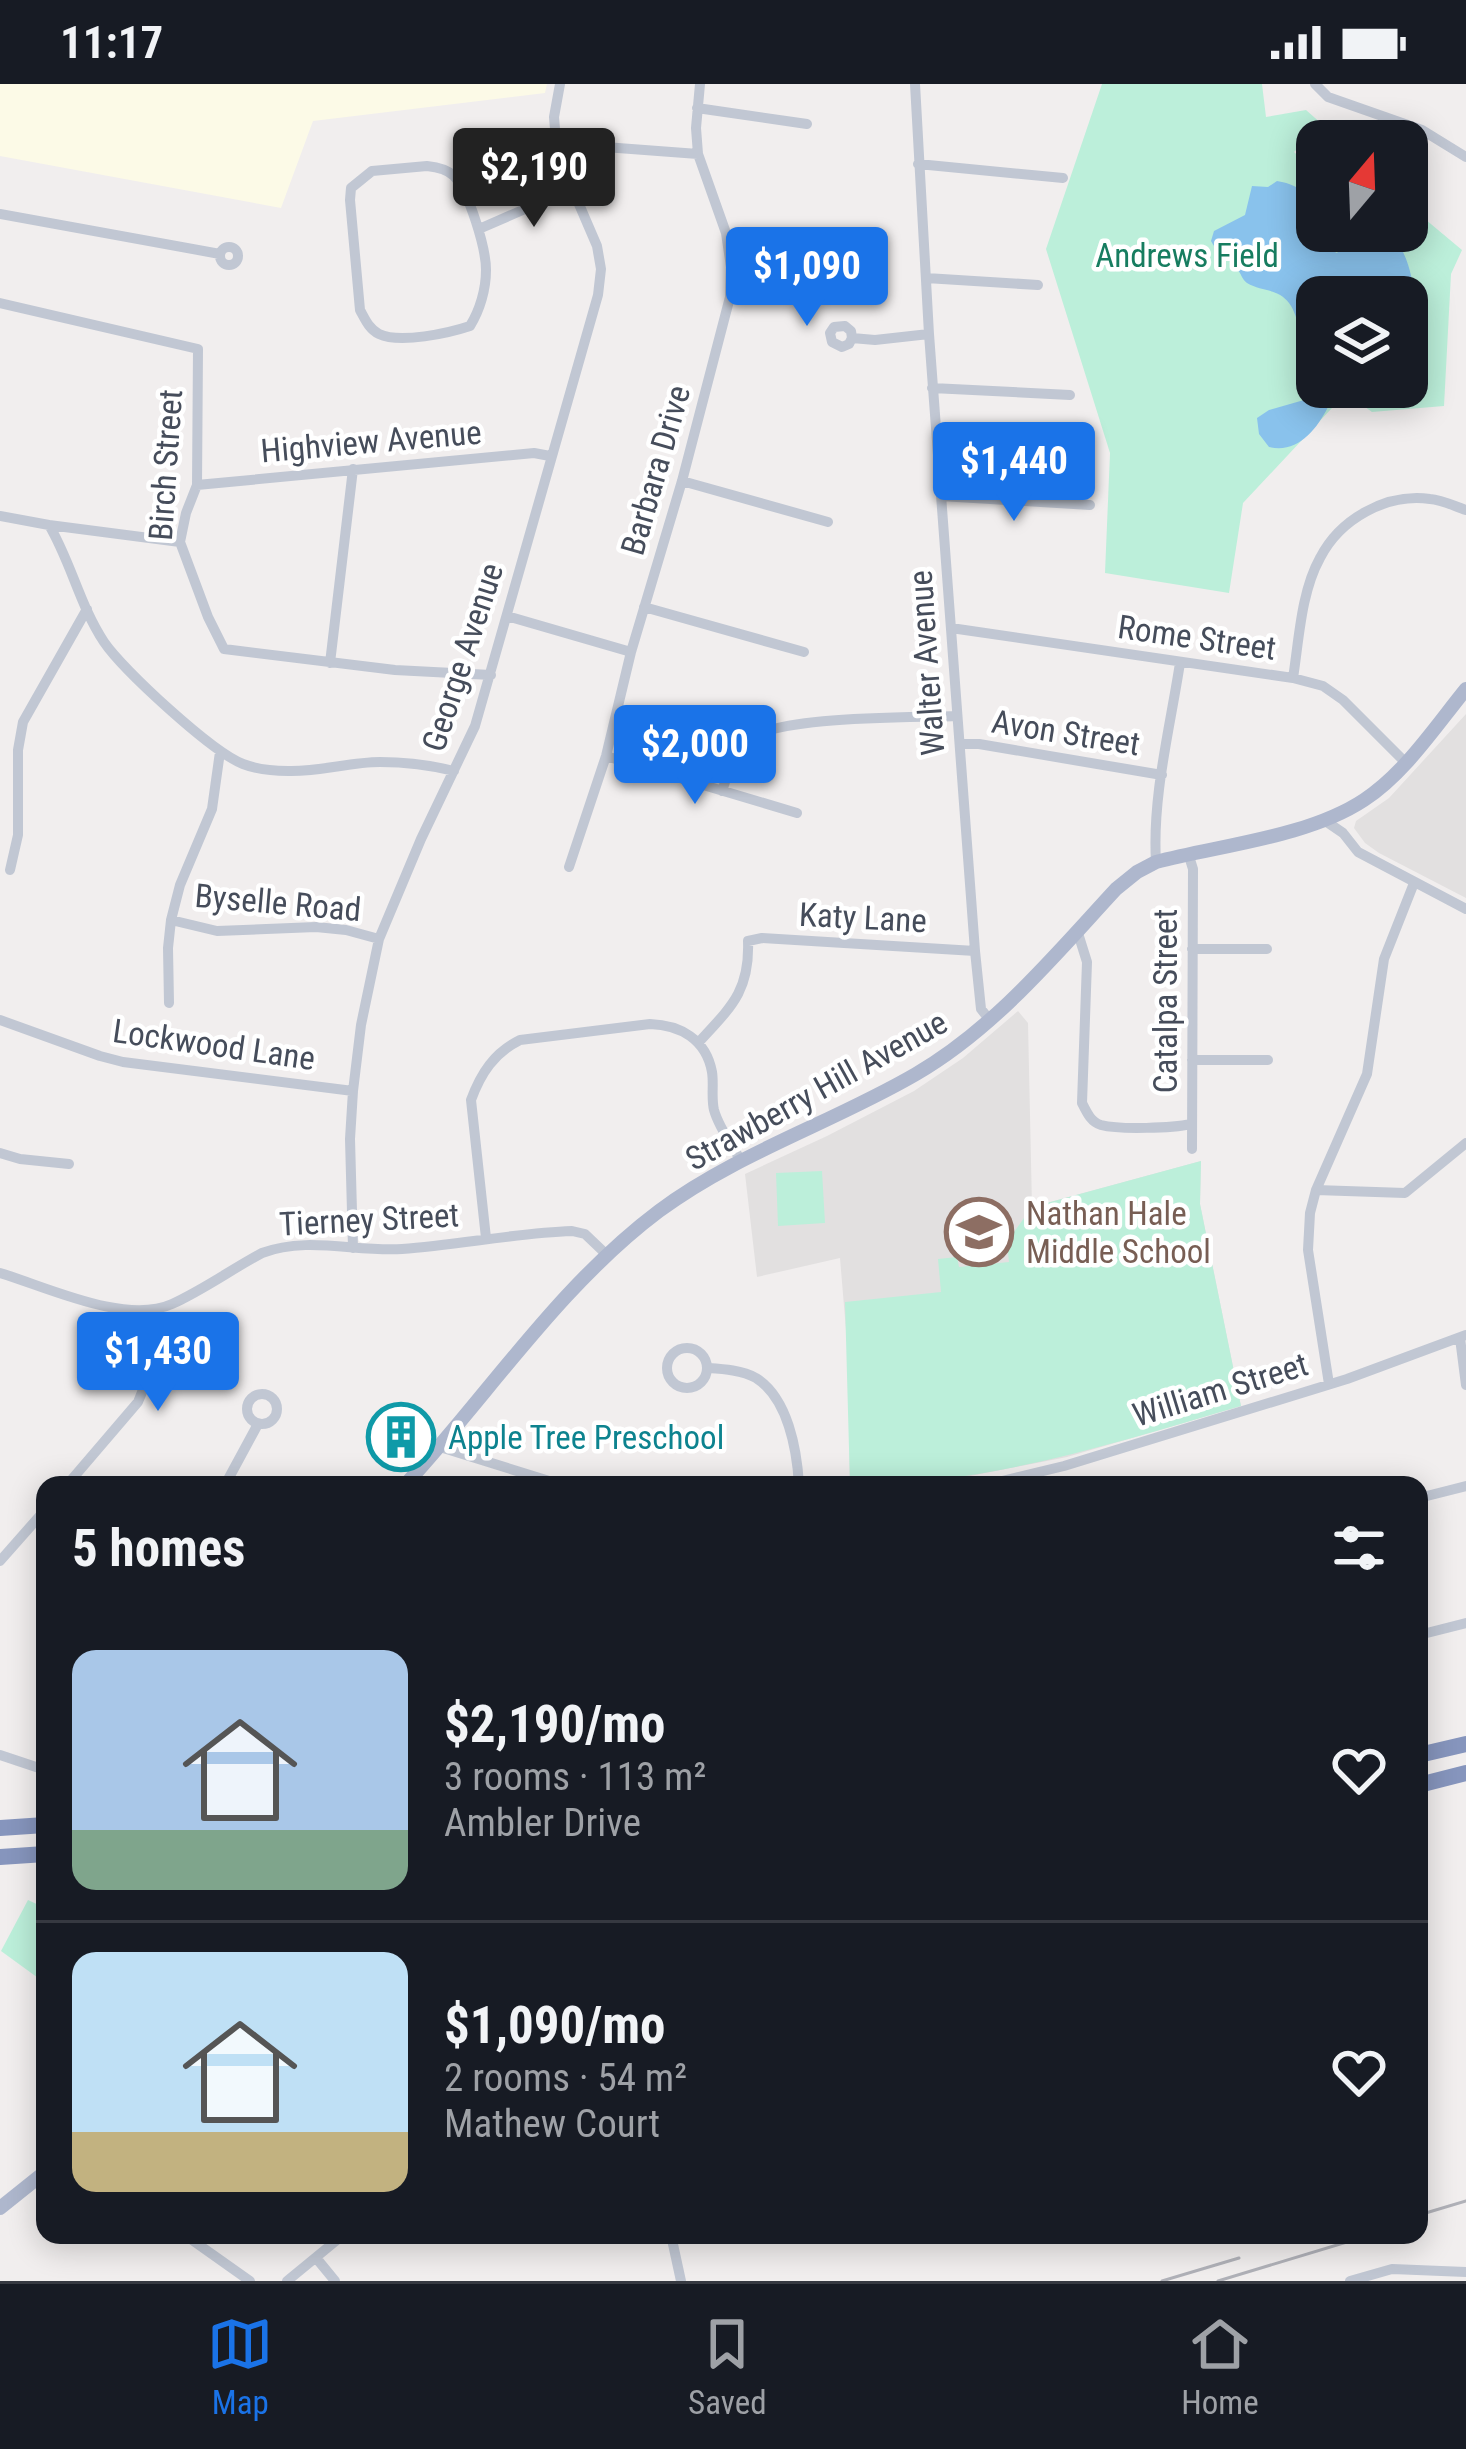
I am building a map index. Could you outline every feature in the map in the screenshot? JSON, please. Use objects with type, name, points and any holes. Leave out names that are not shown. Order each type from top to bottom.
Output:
[{"type":"highway","points":[[1428,1753],[1466,1744]]},
{"type":"highway","points":[[1428,1783],[1466,1773]]},
{"type":"highway","points":[[0,1828],[36,1826]]},
{"type":"highway","points":[[0,1857],[36,1855]]},
{"type":"main road","name":"Strawberry Hill Avenue","points":[[413,1476],[569,1294],[607,1255],[686,1192],[949,1053],[1007,1005],[1136,872],[1188,853],[1324,820],[1363,801],[1406,762],[1466,689]]},
{"type":"main road","points":[[0,2208],[36,2180]]},
{"type":"street","name":"George Avenue","points":[[353,1248],[353,1091],[379,939],[475,726],[598,295],[598,246],[571,190],[554,139],[560,84]]},
{"type":"street","name":"Barbara Drive","points":[[569,867],[606,756],[730,297],[726,233],[698,154],[700,84]]},
{"type":"street","name":"Walter Avenue","points":[[915,84],[928,334],[975,951],[981,1009],[989,1019]]},
{"type":"street","points":[[1315,84],[1328,97],[1422,130],[1466,158]]},
{"type":"street","points":[[697,108],[807,124]]},
{"type":"street","points":[[554,139],[698,154]]},
{"type":"street","points":[[918,164],[1063,178]]},
{"type":"street","points":[[440,167],[454,176],[479,229],[486,268],[482,297],[470,326],[395,337],[367,324],[360,310],[350,200],[351,188],[359,179],[372,171],[440,167]]},
{"type":"street","points":[[479,229],[571,190]]},
{"type":"street","points":[[0,214],[220,254]]},
{"type":"street","points":[[926,278],[1038,285]]},
{"type":"street","name":"Birch Street","points":[[0,303],[198,349],[197,484],[180,542],[208,616],[224,649],[331,663]]},
{"type":"street","points":[[852,338],[928,334]]},
{"type":"street","points":[[932,388],[1070,395]]},
{"type":"street","name":"Highview Avenue","points":[[197,484],[534,453],[550,456]]},
{"type":"street","points":[[353,470],[331,663],[490,675]]},
{"type":"street","points":[[682,481],[828,522]]},
{"type":"street","points":[[940,496],[1090,506]]},
{"type":"street","points":[[1293,678],[1308,592],[1318,560],[1336,533],[1362,513],[1390,502],[1435,499],[1466,510]]},
{"type":"street","points":[[0,516],[180,542]]},
{"type":"street","points":[[49,525],[104,642],[220,752],[242,764],[289,771],[378,761],[454,771]]},
{"type":"street","points":[[644,607],[804,652]]},
{"type":"street","points":[[10,870],[18,835],[18,750],[23,722],[87,609]]},
{"type":"street","points":[[507,616],[631,652]]},
{"type":"street","name":"Rome Street","points":[[951,628],[1322,686],[1343,700],[1406,762]]},
{"type":"street","points":[[1156,862],[1162,775],[1180,664]]},
{"type":"street","points":[[722,791],[737,750],[752,736],[834,721],[957,716]]},
{"type":"street","name":"Avon Street","points":[[960,744],[1162,775]]},
{"type":"street","points":[[170,1004],[171,920],[180,885],[212,809],[220,752]]},
{"type":"street","points":[[606,756],[797,812]]},
{"type":"street","points":[[1324,820],[1358,852],[1466,909]]},
{"type":"street","name":"Catalpa Street","points":[[1188,853],[1193,869],[1192,1149]]},
{"type":"street","points":[[1329,1384],[1307,1237],[1316,1190],[1367,1074],[1384,959],[1414,883]]},
{"type":"street","name":"Byselle Road","points":[[171,920],[217,931],[316,927],[379,939]]},
{"type":"street","points":[[1077,931],[1088,962],[1082,1103],[1089,1118],[1099,1125],[1176,1128],[1191,1124]]},
{"type":"street","name":"Katy Lane","points":[[699,1042],[743,988],[748,941],[762,938],[975,951]]},
{"type":"street","points":[[1192,949],[1268,949]]},
{"type":"street","name":"Lockwood Lane","points":[[0,1020],[123,1062],[353,1091]]},
{"type":"street","points":[[486,1238],[471,1100],[478,1081],[505,1048],[520,1040],[650,1024],[667,1025],[699,1042],[711,1069],[715,1112],[741,1161]]},
{"type":"street","points":[[1192,1060],[1268,1060]]},
{"type":"street","points":[[1316,1190],[1405,1192],[1466,1143]]},
{"type":"street","points":[[0,1153],[69,1164]]},
{"type":"street","name":"Tierney Street","points":[[139,1312],[171,1304],[276,1247],[399,1249],[572,1231],[589,1238],[607,1255]]},
{"type":"street","points":[[1,1275],[139,1312],[150,1360],[146,1387],[75,1476]]},
{"type":"street","points":[[1463,1336],[1466,1385]]},
{"type":"street","name":"William Street","points":[[1023,1476],[1381,1368],[1463,1336]]},
{"type":"street","points":[[707,1368],[754,1377],[772,1392],[781,1406],[799,1476]]},
{"type":"street","points":[[230,1476],[258,1424]]},
{"type":"street","points":[[440,1447],[533,1476]]},
{"type":"street","points":[[1064,1466],[1066,1476]]},
{"type":"street","points":[[1428,1496],[1466,1486]]},
{"type":"street","points":[[0,1561],[36,1520]]},
{"type":"street","points":[[1428,1633],[1466,1622]]},
{"type":"street","points":[[0,1755],[36,1767]]},
{"type":"street","points":[[198,2244],[250,2281]]},
{"type":"street","points":[[287,2281],[334,2244]]},
{"type":"street","points":[[673,2244],[681,2281]]},
{"type":"street","points":[[317,2259],[335,2281]]},
{"type":"street","points":[[1350,2281],[1392,2269],[1466,2272]]},
{"type":"shaded area","points":[[0,84],[547,84],[545,93],[313,121],[281,208],[0,156]]},
{"type":"shaded area","points":[[1466,714],[1466,898],[1379,853],[1354,828],[1356,821],[1389,798]]},
{"type":"shaded area","name":"Nathan Hale Middle School","points":[[1018,1011],[1028,1023],[1032,1207],[1201,1161],[1200,1204],[1241,1406],[1067,1457],[970,1476],[850,1476],[848,1354],[840,1258],[757,1277],[745,1174],[914,1091],[963,1058]]},
{"type":"green space","name":"Andrews Field","points":[[1102,84],[1262,84],[1266,117],[1306,110],[1317,120],[1296,120],[1296,252],[1428,252],[1428,222],[1462,250],[1451,274],[1444,406],[1428,407],[1428,276],[1296,276],[1296,408],[1332,408],[1243,503],[1229,593],[1105,573],[1110,453],[1046,249]]},
{"type":"green space","name":"Andrews Field","points":[[1367,408],[1420,408],[1372,412]]},
{"type":"green space","name":"Nathan Hale Middle School","points":[[1201,1161],[1200,1204],[1241,1406],[1000,1470],[963,1476],[850,1476],[845,1302],[941,1292],[938,1259],[957,1257],[959,1267],[1009,1262],[1006,1234],[1014,1232],[1032,1207]]},
{"type":"green space","points":[[822,1171],[825,1223],[778,1226],[776,1173]]},
{"type":"green space","points":[[28,1900],[36,1904],[36,1976],[1,1951]]},
{"type":"water","points":[[1277,181],[1296,187],[1296,252],[1402,252],[1411,276],[1296,276],[1296,317],[1285,298],[1245,281],[1211,241],[1214,231],[1245,215],[1252,186],[1268,187]]},
{"type":"water","points":[[1296,402],[1296,408],[1327,408],[1304,439],[1279,448],[1269,447],[1259,434],[1257,418]]},
{"type":"railway","points":[[1428,2212],[1466,2201]]},
{"type":"railway","points":[[1218,2281],[1340,2244]]},
{"type":"railway","points":[[1162,2281],[1239,2258]]},
{"type":"place","name":"Nathan Hale Middle School","points":[[979,1232]]},
{"type":"place","name":"Apple Tree Preschool","points":[[401,1437]]}]
